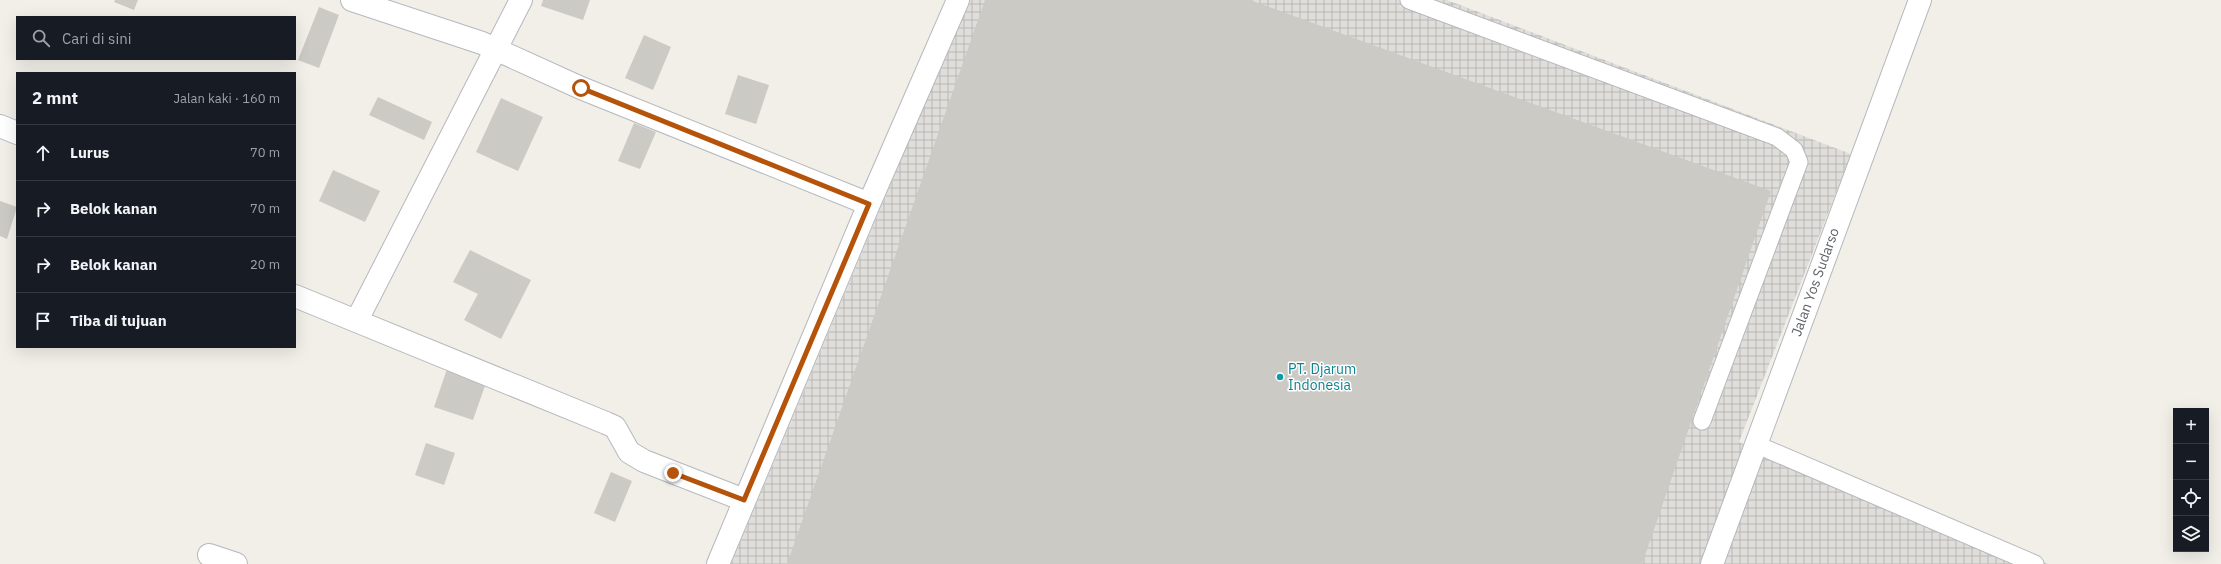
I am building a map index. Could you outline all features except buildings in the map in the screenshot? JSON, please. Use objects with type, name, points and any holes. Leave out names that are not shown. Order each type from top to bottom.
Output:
[{"type":"street","points":[[352,0],[495,49],[581,88],[869,204]]},
{"type":"street","points":[[357,320],[521,0]]},
{"type":"street","points":[[718,564],[869,204],[958,0]]},
{"type":"street","name":"Jalan Yos Sudarso","points":[[1712,564],[1920,0]]},
{"type":"street","points":[[0,126],[16,133]]},
{"type":"street","points":[[296,296],[357,320],[615,427],[629,452],[644,462],[744,500]]},
{"type":"street","points":[[209,555],[236,564]]},
{"type":"lane","points":[[1409,0],[1777,137],[1794,150],[1799,162],[1702,421]]},
{"type":"lane","points":[[1755,444],[2035,564]]},
{"type":"shaded area","name":"PT. Djarum Indonesia","points":[[968,0],[1447,0],[1851,154],[1739,442],[2048,564],[731,564]]},
{"type":"place","name":"PT. Djarum Indonesia","points":[[1280,377]]},
{"type":"route","points":[[581,88],[869,204],[744,500],[673,473]]}]
